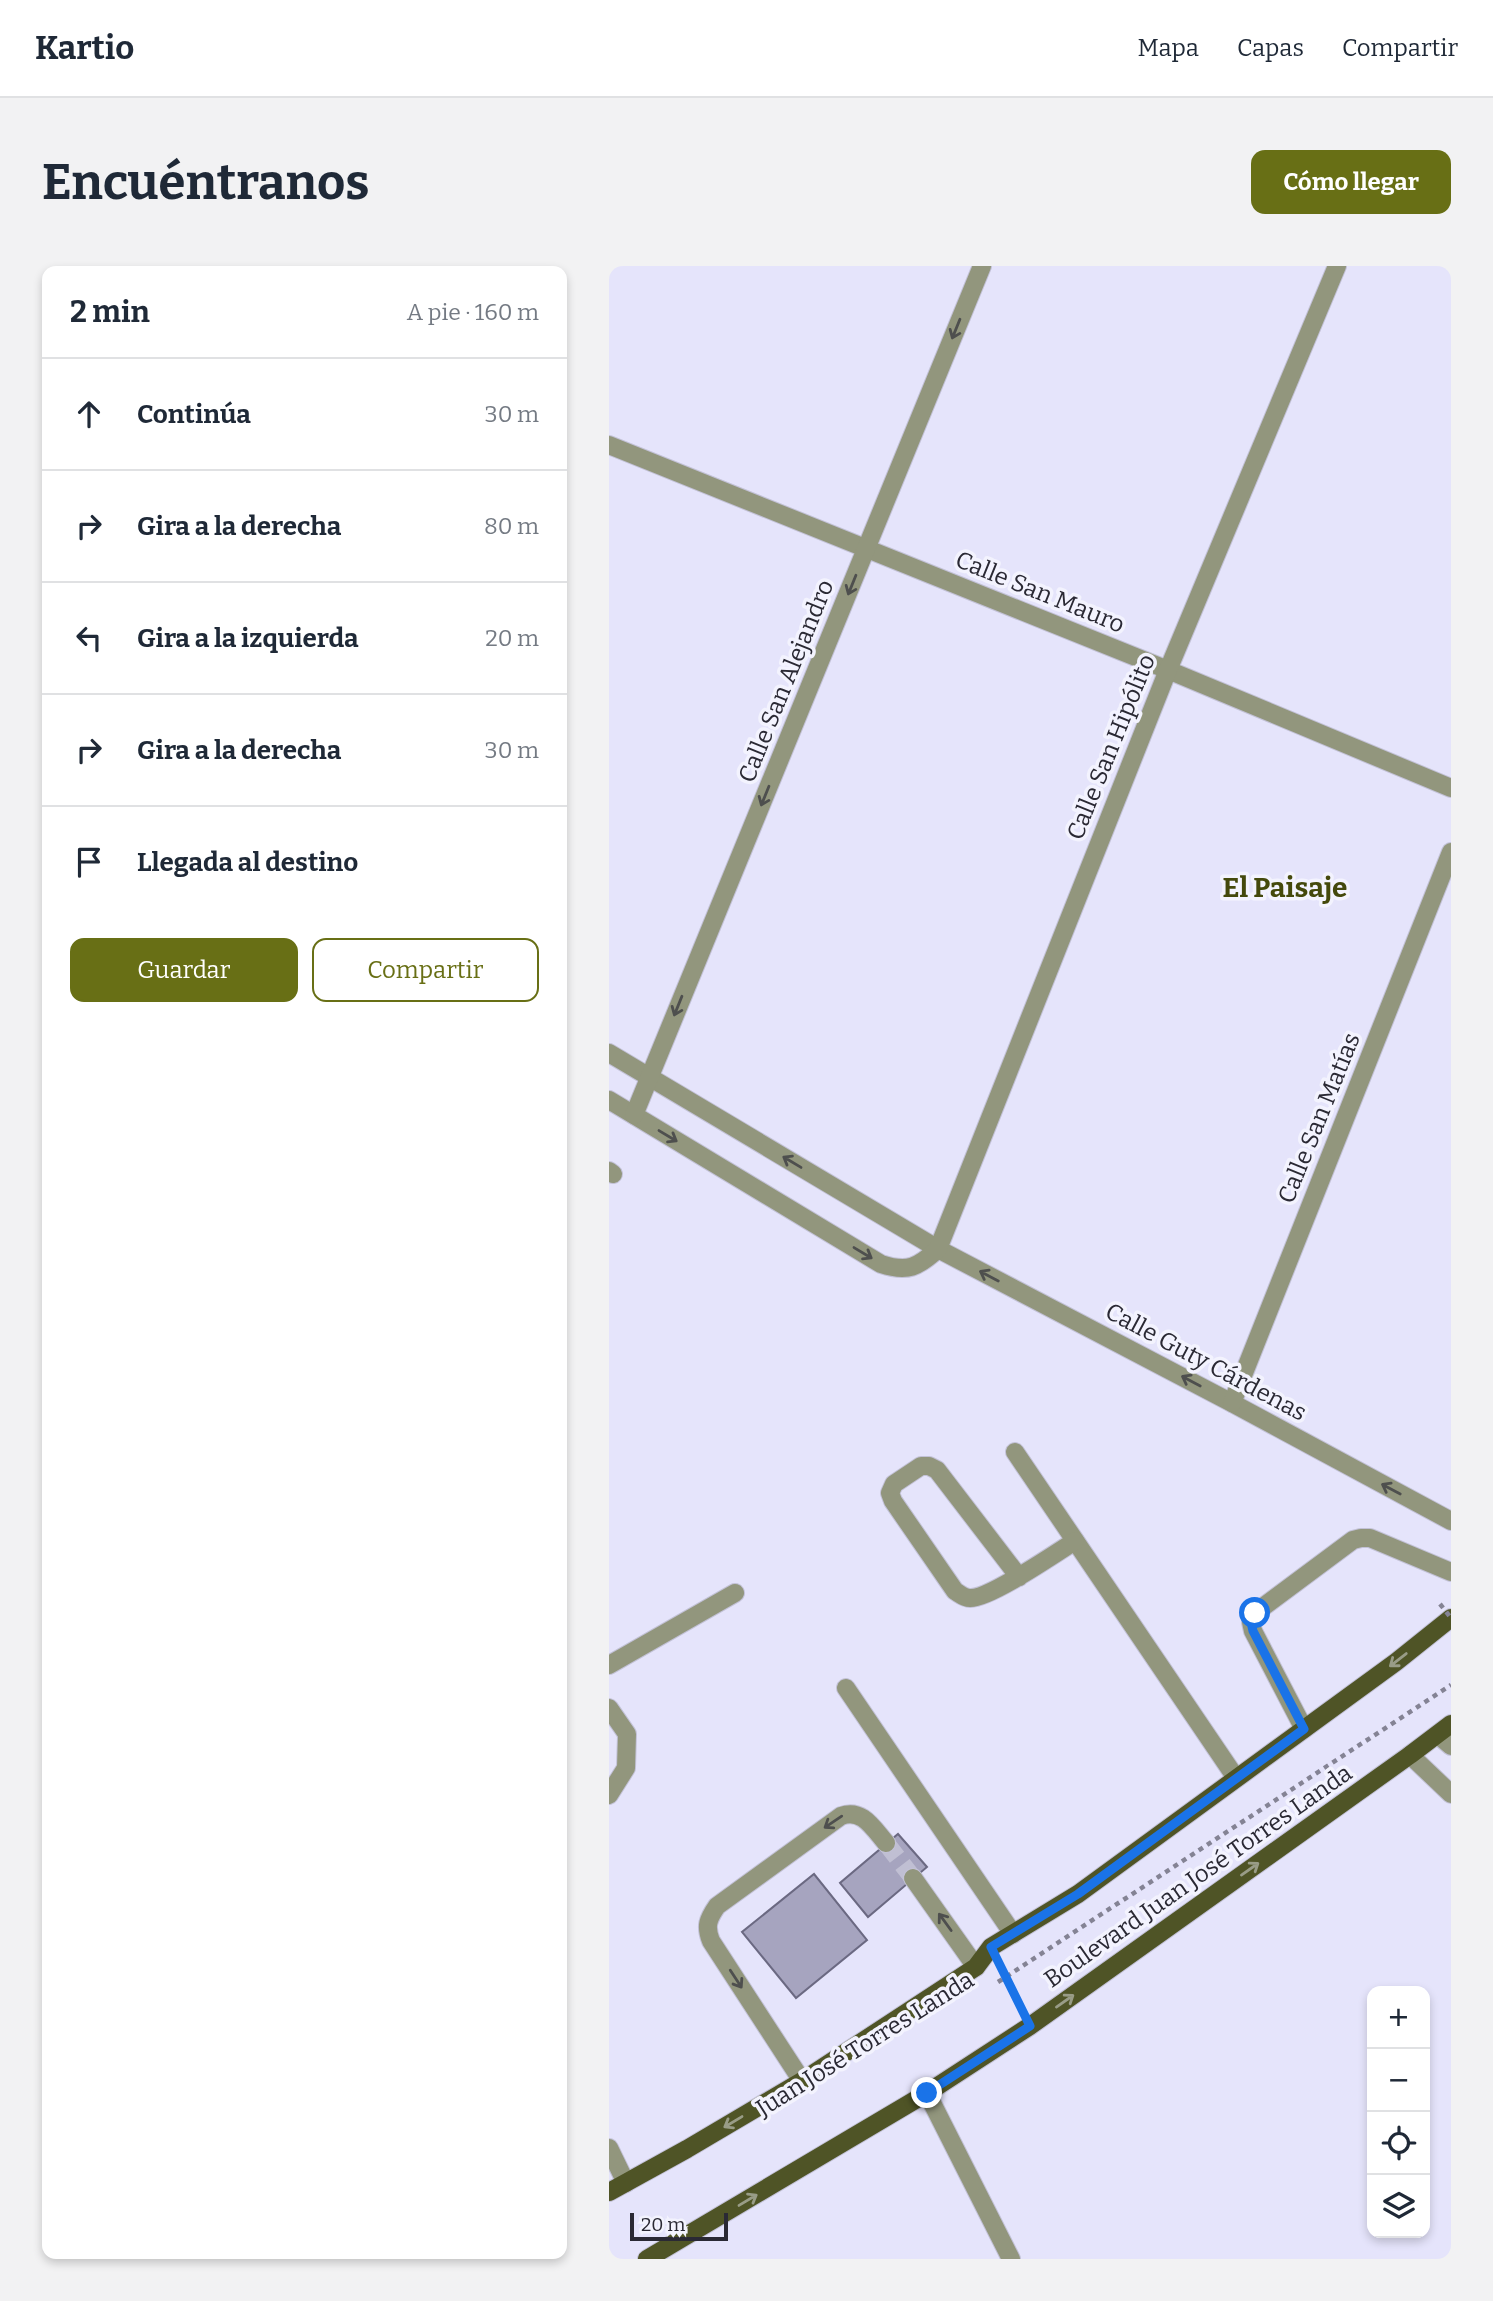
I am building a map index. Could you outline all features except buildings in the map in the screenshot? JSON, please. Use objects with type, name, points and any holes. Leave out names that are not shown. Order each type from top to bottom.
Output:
[{"type":"main road","points":[[609,2192],[802,2081],[976,1967],[991,1947],[1078,1894],[1396,1662],[1447,1613]]},
{"type":"main road","name":"Boulevard Juan José Torres Landa","points":[[655,2257],[927,2093],[1030,2026],[1411,1755],[1446,1735]]},
{"type":"street","name":"Calle San Alejandro","points":[[634,1115],[982,266]]},
{"type":"street","name":"Calle San Hipólito","points":[[938,1249],[1168,670],[1337,266]]},
{"type":"street","name":"Calle San Mauro","points":[[609,445],[1168,670],[1451,788]]},
{"type":"street","name":"Calle San Matías","points":[[1232,1403],[1451,852]]},
{"type":"street","name":"Calle Guty Cárdenas","points":[[609,1053],[938,1249],[1451,1521]]},
{"type":"street","points":[[609,1100],[881,1264],[895,1269],[908,1269],[922,1263],[938,1249]]},
{"type":"street","points":[[1015,1452],[1236,1778]]},
{"type":"street","points":[[1019,1577],[937,1470],[921,1466],[894,1484],[890,1493],[893,1501],[955,1591],[964,1597],[973,1599],[1019,1577],[1075,1541]]},
{"type":"street","points":[[1304,1729],[1253,1631],[1251,1622],[1255,1613],[1353,1540],[1361,1538],[1370,1538],[1451,1572]]},
{"type":"street","points":[[609,1665],[735,1593]]},
{"type":"street","points":[[846,1688],[1013,1934]]},
{"type":"street","points":[[609,1708],[627,1734],[626,1768],[609,1795]]},
{"type":"street","points":[[1411,1755],[1451,1794]]},
{"type":"street","points":[[802,2081],[711,1941],[706,1929],[708,1918],[717,1906],[841,1815],[857,1814],[864,1818],[886,1843]]},
{"type":"street","points":[[913,1878],[976,1967]]},
{"type":"street","points":[[927,2093],[1011,2259]]},
{"type":"street","points":[[609,2148],[626,2183]]},
{"type":"path","name":"Juan José Torres Landa","points":[[993,1985],[1451,1685]]},
{"type":"path","points":[[991,1947],[1030,2026]]},
{"type":"tunnel","points":[[886,1843],[913,1878]]},
{"type":"district","name":"El Paisaje","points":[[1285,887]]},
{"type":"route","points":[[927,2093],[1030,2026],[991,1947],[1078,1894],[1304,1729],[1253,1631],[1251,1622],[1255,1613]]}]
